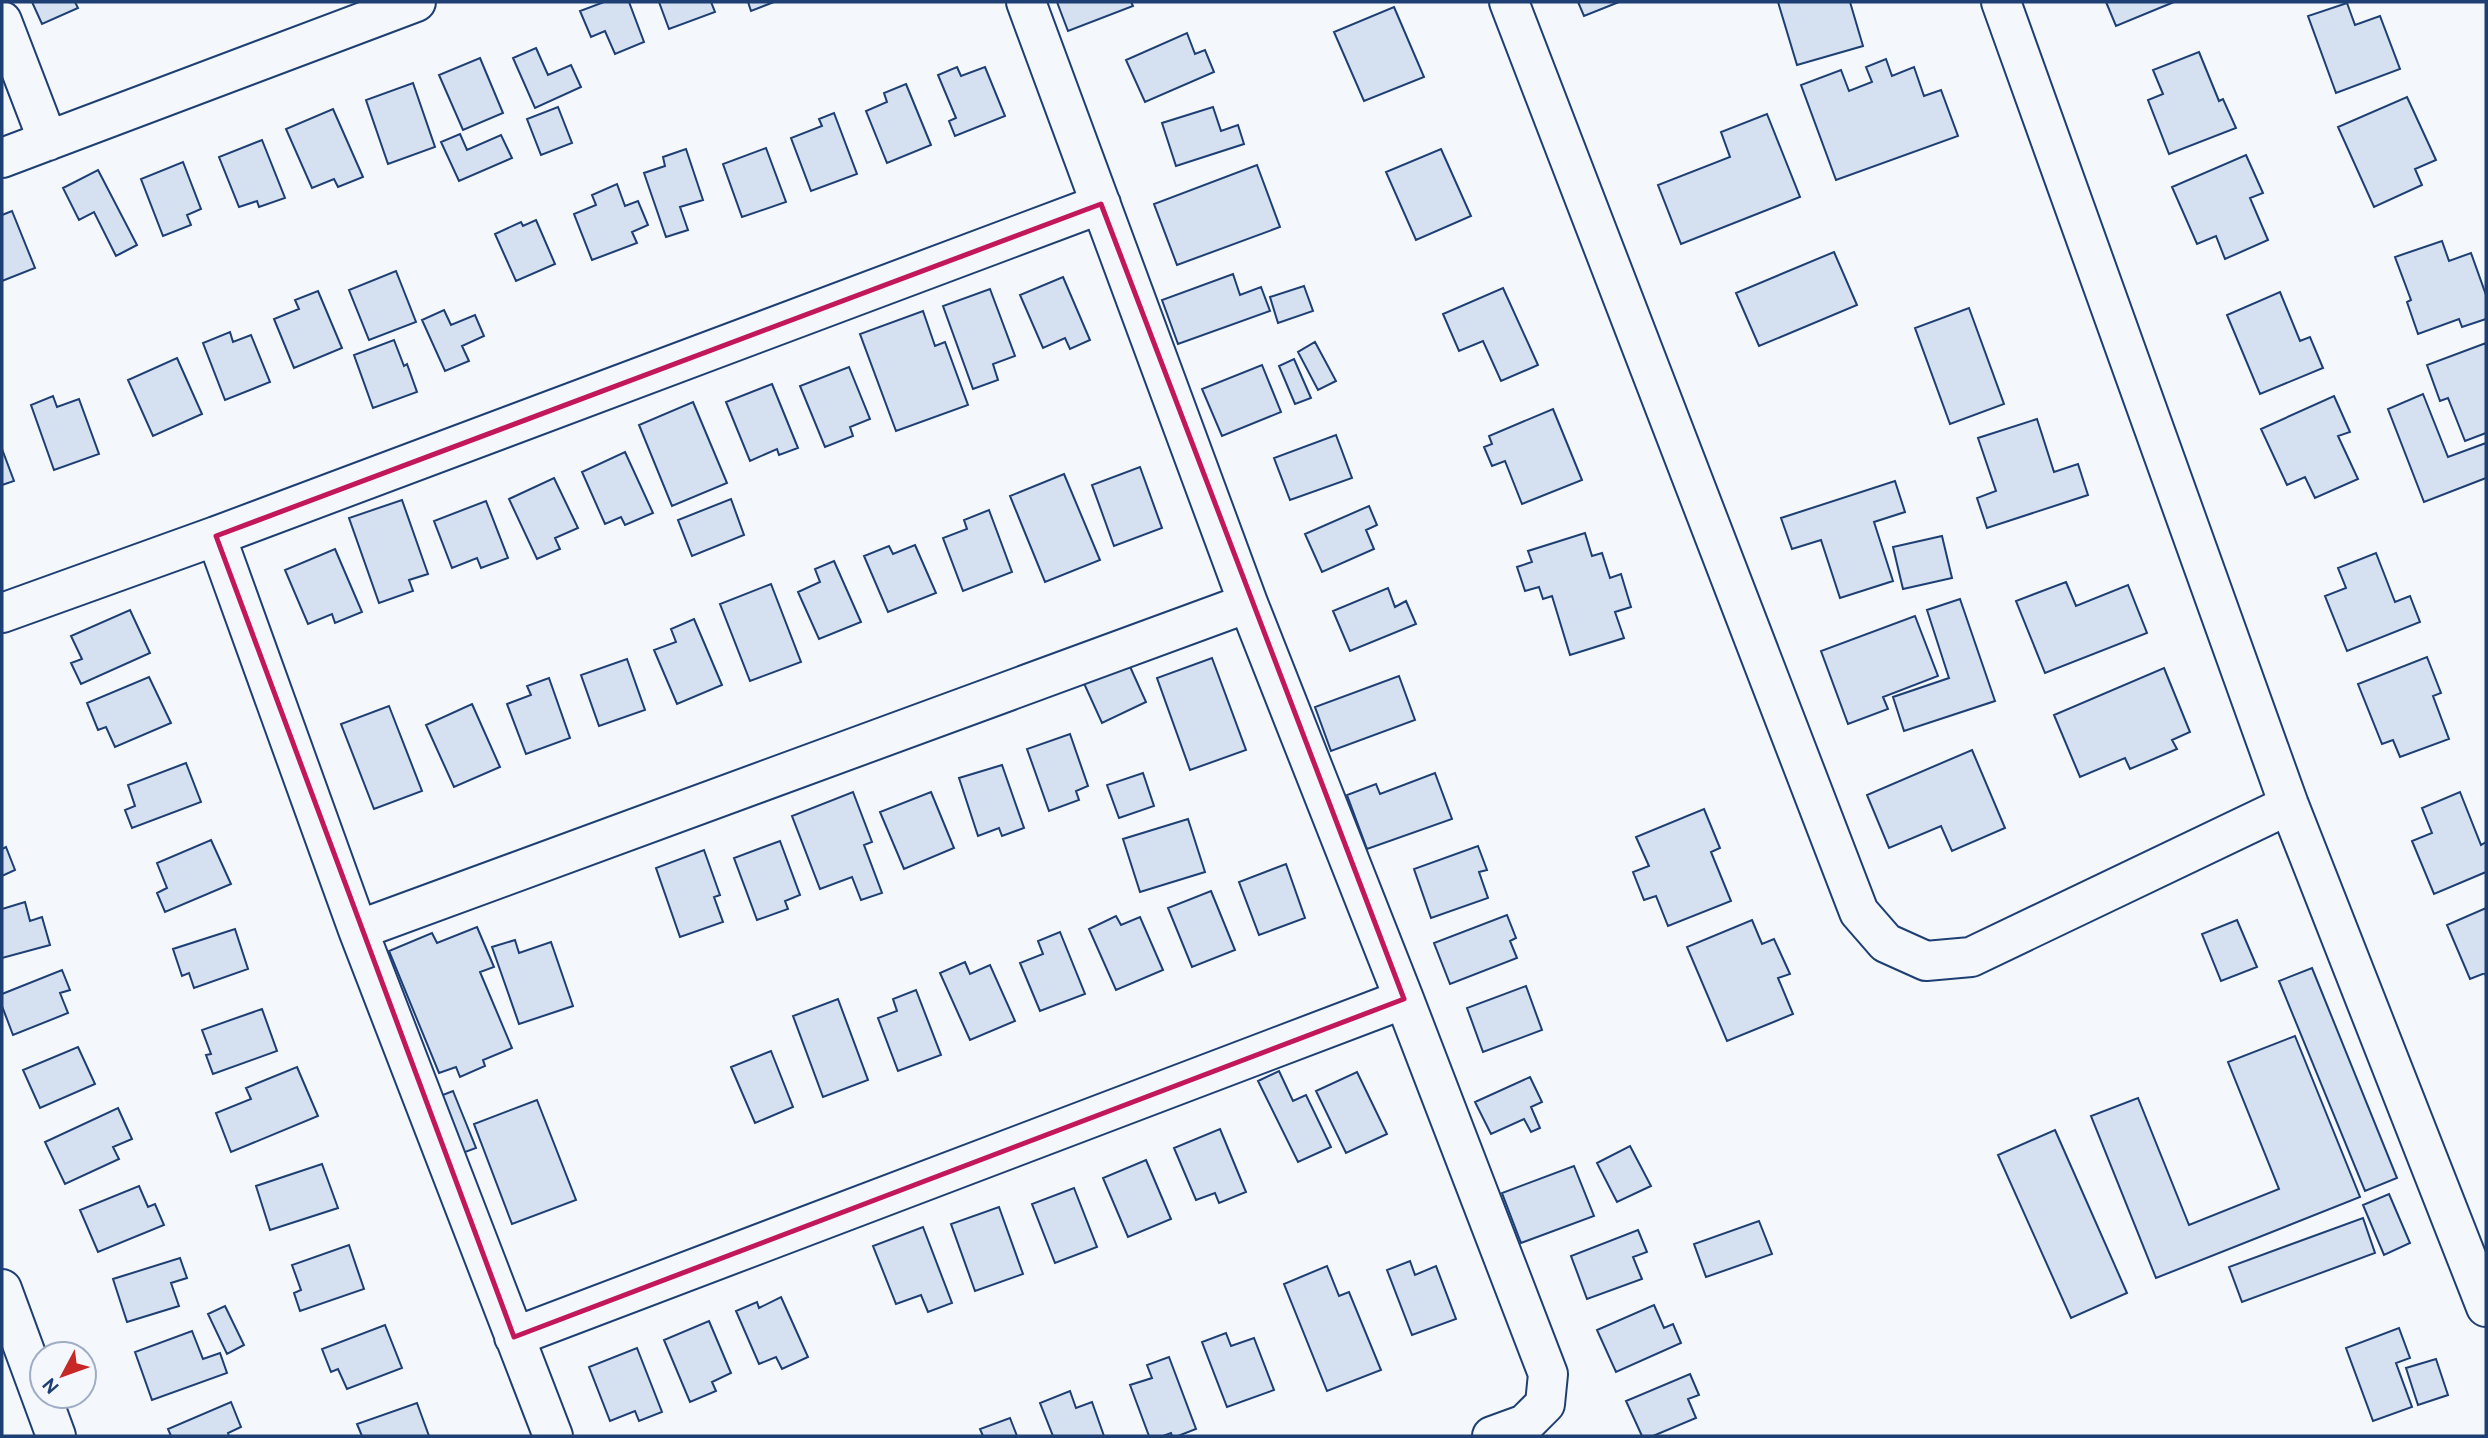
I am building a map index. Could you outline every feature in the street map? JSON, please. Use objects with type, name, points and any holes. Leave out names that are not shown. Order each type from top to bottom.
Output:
[{"type":"street","points":[[2,158],[416,2]]},
{"type":"street","points":[[1026,2],[1248,603],[1548,1374],[1545,1404],[1525,1424],[1492,1436]]},
{"type":"street","points":[[1509,2],[1859,912],[1886,943],[1927,961],[1971,957],[2289,805]]},
{"type":"street","points":[[2001,2],[2289,805],[2478,1258],[2486,1307]]},
{"type":"street","points":[[2,21],[48,141]]},
{"type":"street","points":[[2,612],[216,536],[1101,204]]},
{"type":"street","points":[[216,536],[358,930],[553,1436]]},
{"type":"street","points":[[358,930],[1248,603]]},
{"type":"street","points":[[514,1337],[1404,999]]},
{"type":"street","points":[[2,1289],[56,1436]]},
{"type":"highlighted area","points":[[1101,204],[1404,999],[514,1337],[216,536]]},
{"type":"building","points":[[32,2],[75,2],[78,8],[42,24]]},
{"type":"building","points":[[604,2],[629,2],[644,42],[615,54],[605,31],[591,37],[580,11]]},
{"type":"building","points":[[659,2],[711,2],[715,12],[669,29]]},
{"type":"building","points":[[748,2],[774,2],[751,11]]},
{"type":"building","points":[[1057,2],[1131,2],[1133,6],[1068,31]]},
{"type":"building","points":[[1578,2],[1619,2],[1584,16]]},
{"type":"building","points":[[1778,2],[1850,2],[1863,46],[1797,65]]},
{"type":"building","points":[[2106,2],[2174,2],[2116,26]]},
{"type":"building","points":[[2347,3],[2355,25],[2380,16],[2400,69],[2336,93],[2308,16]]},
{"type":"building","points":[[1394,7],[1424,77],[1364,101],[1334,32]]},
{"type":"building","points":[[1187,33],[1195,54],[1205,50],[1214,72],[1145,102],[1126,60]]},
{"type":"building","points":[[536,48],[548,75],[571,65],[581,87],[535,108],[513,58]]},
{"type":"building","points":[[2199,52],[2219,101],[2223,99],[2236,128],[2169,154],[2148,100],[2163,94],[2153,70]]},
{"type":"building","points":[[480,58],[503,113],[463,130],[439,75]]},
{"type":"building","points":[[1886,59],[1892,76],[1914,67],[1924,96],[1941,90],[1958,136],[1836,180],[1801,85],[1841,70],[1849,91],[1872,82],[1866,67]]},
{"type":"building","points":[[957,67],[961,76],[985,67],[1005,116],[955,136],[949,121],[956,118],[938,75]]},
{"type":"building","points":[[413,83],[435,147],[388,164],[366,100]]},
{"type":"building","points":[[906,84],[931,145],[887,163],[866,111],[887,102],[884,93]]},
{"type":"building","points":[[2407,97],[2436,160],[2415,169],[2422,185],[2374,207],[2338,127]]},
{"type":"building","points":[[558,107],[572,143],[541,155],[527,119]]},
{"type":"building","points":[[1213,107],[1221,131],[1238,125],[1244,144],[1176,166],[1162,123]]},
{"type":"building","points":[[333,109],[363,177],[338,187],[334,179],[312,188],[286,129]]},
{"type":"building","points":[[834,113],[857,174],[811,191],[791,138],[822,126],[819,119]]},
{"type":"building","points":[[1767,114],[1800,197],[1681,244],[1658,185],[1730,157],[1721,132]]},
{"type":"building","points":[[460,134],[467,150],[501,135],[512,158],[459,181],[441,142]]},
{"type":"building","points":[[262,140],[285,198],[259,207],[257,201],[239,207],[219,157]]},
{"type":"building","points":[[766,148],[786,202],[742,217],[723,164]]},
{"type":"building","points":[[686,149],[703,200],[680,207],[688,230],[666,237],[644,173],[665,166],[663,157]]},
{"type":"building","points":[[1441,149],[1471,216],[1416,240],[1386,172]]},
{"type":"building","points":[[2246,155],[2263,193],[2250,198],[2268,240],[2225,259],[2216,236],[2197,244],[2172,187]]},
{"type":"building","points":[[183,162],[201,209],[187,215],[191,225],[163,236],[141,179]]},
{"type":"building","points":[[1257,165],[1280,227],[1177,265],[1154,204]]},
{"type":"building","points":[[98,170],[137,245],[116,256],[94,212],[79,220],[63,188]]},
{"type":"building","points":[[617,184],[625,206],[638,201],[648,225],[632,232],[637,243],[592,260],[574,214],[596,205],[592,195]]},
{"type":"building","points":[[12,211],[35,268],[2,281],[2,215]]},
{"type":"building","points":[[536,220],[555,264],[516,281],[495,234],[521,222],[523,226]]},
{"type":"building","points":[[2442,241],[2449,261],[2471,253],[2486,295],[2486,319],[2462,327],[2459,319],[2418,334],[2407,302],[2411,300],[2395,257]]},
{"type":"building","points":[[1834,252],[1857,305],[1759,346],[1736,293]]},
{"type":"building","points":[[396,271],[416,322],[369,340],[349,290]]},
{"type":"building","points":[[1233,274],[1240,295],[1261,287],[1270,311],[1178,344],[1162,300]]},
{"type":"building","points":[[1063,277],[1090,340],[1070,349],[1065,338],[1043,348],[1020,295]]},
{"type":"building","points":[[1304,286],[1313,311],[1278,323],[1270,297]]},
{"type":"building","points":[[1503,288],[1538,365],[1501,381],[1483,341],[1459,351],[1443,314]]},
{"type":"building","points":[[990,289],[1015,356],[993,364],[998,380],[973,389],[943,306]]},
{"type":"building","points":[[318,291],[342,348],[294,368],[274,319],[299,309],[295,300]]},
{"type":"building","points":[[2280,292],[2300,341],[2310,337],[2323,368],[2260,394],[2227,315]]},
{"type":"building","points":[[1969,308],[2004,404],[1950,424],[1915,328]]},
{"type":"building","points":[[444,310],[451,325],[475,315],[484,336],[462,346],[469,361],[445,371],[422,320]]},
{"type":"building","points":[[923,311],[935,346],[945,342],[968,405],[896,431],[860,334]]},
{"type":"building","points":[[230,332],[233,342],[251,335],[270,382],[225,400],[203,343]]},
{"type":"building","points":[[394,340],[404,366],[407,364],[417,392],[373,408],[354,355]]},
{"type":"building","points":[[1315,342],[1336,381],[1318,390],[1298,352]]},
{"type":"building","points":[[2486,343],[2486,433],[2465,441],[2448,398],[2440,401],[2427,365]]},
{"type":"building","points":[[177,358],[202,414],[153,436],[128,380]]},
{"type":"building","points":[[1294,359],[1311,398],[1295,404],[1279,366]]},
{"type":"building","points":[[1262,365],[1281,412],[1222,436],[1202,389]]},
{"type":"building","points":[[849,367],[870,419],[850,427],[853,436],[825,447],[800,386]]},
{"type":"building","points":[[772,384],[798,448],[779,455],[777,449],[750,461],[726,402]]},
{"type":"building","points":[[2423,394],[2448,457],[2486,443],[2486,478],[2424,502],[2388,409]]},
{"type":"building","points":[[53,396],[57,407],[79,399],[99,454],[54,470],[31,405]]},
{"type":"building","points":[[2334,396],[2350,432],[2338,436],[2358,479],[2315,498],[2305,477],[2287,485],[2261,429]]},
{"type":"building","points":[[693,402],[727,483],[672,506],[639,425]]},
{"type":"building","points":[[1553,409],[1582,480],[1522,504],[1505,461],[1492,466],[1484,447],[1492,444],[1489,436]]},
{"type":"building","points":[[2037,419],[2054,472],[2078,464],[2088,495],[1987,528],[1977,498],[1996,491],[1978,438]]},
{"type":"building","points":[[1336,435],[1352,478],[1290,500],[1274,458]]},
{"type":"building","points":[[2,449],[14,481],[2,485]]},
{"type":"building","points":[[625,452],[653,513],[625,525],[621,517],[605,524],[582,472]]},
{"type":"building","points":[[1140,467],[1162,528],[1114,546],[1092,485]]},
{"type":"building","points":[[1064,474],[1100,560],[1045,582],[1010,496]]},
{"type":"building","points":[[554,478],[578,528],[555,538],[560,549],[537,559],[509,499]]},
{"type":"building","points":[[1895,481],[1905,512],[1874,522],[1893,581],[1840,598],[1821,540],[1792,549],[1781,518]]},
{"type":"building","points":[[731,499],[744,535],[692,556],[678,520]]},
{"type":"building","points":[[402,500],[428,574],[409,580],[413,591],[379,603],[349,518]]},
{"type":"building","points":[[486,501],[508,558],[481,568],[477,558],[452,568],[434,521]]},
{"type":"building","points":[[1369,506],[1377,525],[1366,530],[1374,549],[1322,572],[1305,534]]},
{"type":"building","points":[[989,510],[1012,572],[963,591],[943,538],[967,529],[964,520]]},
{"type":"building","points":[[1585,533],[1592,556],[1602,553],[1610,578],[1621,574],[1631,607],[1615,612],[1624,638],[1570,655],[1552,596],[1543,599],[1539,587],[1525,591],[1517,567],[1532,562],[1528,551]]},
{"type":"building","points":[[1942,536],[1952,578],[1903,589],[1893,547]]},
{"type":"building","points":[[915,545],[936,593],[888,612],[864,556],[889,546],[893,554]]},
{"type":"building","points":[[335,549],[362,612],[335,623],[332,614],[308,624],[285,570]]},
{"type":"building","points":[[2376,553],[2395,602],[2410,596],[2420,622],[2347,651],[2325,596],[2346,588],[2338,568]]},
{"type":"building","points":[[834,561],[861,622],[819,639],[798,592],[820,582],[815,569]]},
{"type":"building","points":[[2066,582],[2076,606],[2128,585],[2147,633],[2045,673],[2016,601]]},
{"type":"building","points":[[771,584],[801,662],[750,681],[720,604]]},
{"type":"building","points":[[1388,588],[1395,607],[1406,601],[1416,624],[1350,651],[1333,611]]},
{"type":"building","points":[[1960,599],[1995,701],[1904,731],[1893,697],[1949,678],[1927,610]]},
{"type":"building","points":[[130,610],[150,653],[81,684],[71,663],[82,659],[71,636]]},
{"type":"building","points":[[1915,616],[1938,676],[1883,697],[1888,709],[1848,724],[1821,651]]},
{"type":"building","points":[[694,619],[722,685],[677,704],[654,650],[676,642],[671,629]]},
{"type":"building","points":[[2427,657],[2441,693],[2433,696],[2449,739],[2400,757],[2393,740],[2382,744],[2358,684]]},
{"type":"building","points":[[1212,658],[1246,750],[1190,770],[1157,678]]},
{"type":"building","points":[[627,659],[645,710],[599,726],[581,675]]},
{"type":"building","points":[[1127,660],[1146,702],[1102,723],[1082,679]]},
{"type":"building","points":[[2164,668],[2190,732],[2172,740],[2177,749],[2130,769],[2125,758],[2080,777],[2054,715]]},
{"type":"building","points":[[1399,676],[1415,720],[1331,751],[1315,707]]},
{"type":"building","points":[[149,677],[171,723],[115,747],[106,727],[98,730],[87,703]]},
{"type":"building","points":[[549,678],[570,738],[526,754],[507,704],[531,695],[527,686]]},
{"type":"building","points":[[472,704],[500,767],[454,787],[426,725]]},
{"type":"building","points":[[389,706],[422,791],[374,809],[341,724]]},
{"type":"building","points":[[1070,734],[1088,786],[1076,791],[1079,800],[1049,811],[1027,749]]},
{"type":"building","points":[[1972,750],[2005,828],[1952,851],[1941,826],[1889,848],[1867,795]]},
{"type":"building","points":[[186,763],[201,802],[132,828],[125,810],[135,806],[128,785]]},
{"type":"building","points":[[1002,765],[1024,828],[1002,836],[999,828],[978,836],[959,778]]},
{"type":"building","points":[[1143,773],[1154,806],[1119,818],[1107,785]]},
{"type":"building","points":[[1435,773],[1452,819],[1367,849],[1347,795],[1376,784],[1380,794]]},
{"type":"building","points":[[853,792],[872,842],[864,845],[882,893],[861,900],[852,877],[820,889],[792,816]]},
{"type":"building","points":[[931,792],[954,848],[904,869],[880,812]]},
{"type":"building","points":[[2460,792],[2481,845],[2486,842],[2486,872],[2434,894],[2412,841],[2432,833],[2422,808]]},
{"type":"building","points":[[1704,809],[1720,848],[1711,852],[1731,901],[1668,926],[1656,896],[1644,900],[1633,872],[1649,866],[1636,837]]},
{"type":"building","points":[[1188,819],[1205,872],[1140,892],[1123,839]]},
{"type":"building","points":[[211,840],[231,884],[165,912],[157,893],[167,888],[157,863]]},
{"type":"building","points":[[780,841],[800,895],[785,901],[788,909],[757,920],[734,858]]},
{"type":"building","points":[[1478,846],[1487,870],[1479,872],[1488,898],[1431,918],[1414,869]]},
{"type":"building","points":[[6,847],[15,870],[2,876],[2,849]]},
{"type":"building","points":[[704,850],[720,895],[714,897],[723,922],[680,937],[656,868]]},
{"type":"building","points":[[1286,864],[1305,918],[1259,935],[1239,882]]},
{"type":"building","points":[[1211,891],[1235,950],[1192,967],[1168,908]]},
{"type":"building","points":[[25,902],[30,921],[42,917],[50,945],[2,958],[2,909]]},
{"type":"building","points":[[2486,908],[2486,977],[2485,973],[2470,979],[2447,925]]},
{"type":"building","points":[[1507,915],[1516,938],[1510,941],[1517,958],[1450,984],[1434,943]]},
{"type":"building","points":[[1116,916],[1121,925],[1140,917],[1163,970],[1116,990],[1089,929]]},
{"type":"building","points":[[1752,920],[1762,944],[1774,939],[1790,974],[1778,978],[1793,1014],[1727,1041],[1687,947]]},
{"type":"building","points":[[2237,920],[2257,967],[2221,981],[2202,934]]},
{"type":"building","points":[[477,927],[494,967],[480,972],[512,1048],[483,1060],[485,1066],[460,1077],[456,1067],[439,1073],[389,951],[432,933],[437,943]]},
{"type":"building","points":[[235,929],[248,969],[194,988],[189,973],[182,976],[173,949]]},
{"type":"building","points":[[1060,932],[1085,994],[1040,1011],[1020,963],[1043,954],[1038,941]]},
{"type":"building","points":[[515,940],[519,953],[551,942],[573,1006],[519,1024],[492,947]]},
{"type":"building","points":[[965,962],[970,974],[990,965],[1015,1021],[970,1040],[940,973]]},
{"type":"building","points":[[2312,968],[2397,1178],[2365,1191],[2279,981]]},
{"type":"building","points":[[62,970],[70,990],[60,993],[68,1013],[13,1035],[2,1006],[2,994]]},
{"type":"building","points":[[1526,986],[1542,1030],[1483,1052],[1467,1008]]},
{"type":"building","points":[[916,990],[941,1055],[898,1071],[878,1018],[897,1011],[893,999]]},
{"type":"building","points":[[838,999],[868,1080],[823,1097],[793,1016]]},
{"type":"building","points":[[262,1009],[277,1051],[213,1074],[206,1055],[211,1054],[202,1030]]},
{"type":"building","points":[[2295,1036],[2360,1197],[2156,1278],[2091,1116],[2138,1098],[2189,1225],[2279,1189],[2228,1062]]},
{"type":"building","points":[[78,1047],[95,1084],[40,1108],[23,1070]]},
{"type":"building","points":[[771,1051],[793,1107],[755,1123],[731,1067]]},
{"type":"building","points":[[297,1067],[318,1116],[231,1152],[216,1113],[251,1099],[246,1088]]},
{"type":"building","points":[[1279,1071],[1293,1101],[1306,1095],[1331,1147],[1298,1162],[1258,1081]]},
{"type":"building","points":[[1357,1072],[1387,1134],[1346,1153],[1316,1091]]},
{"type":"building","points":[[1530,1077],[1542,1102],[1531,1107],[1540,1128],[1531,1132],[1524,1119],[1491,1134],[1475,1102]]},
{"type":"building","points":[[453,1091],[476,1148],[449,1158],[427,1101]]},
{"type":"building","points":[[537,1100],[576,1200],[512,1224],[474,1124]]},
{"type":"building","points":[[118,1108],[132,1139],[113,1147],[119,1159],[65,1184],[45,1142]]},
{"type":"building","points":[[1220,1129],[1246,1192],[1219,1203],[1215,1193],[1196,1200],[1174,1148]]},
{"type":"building","points":[[2055,1130],[2127,1293],[2071,1318],[1998,1155]]},
{"type":"building","points":[[1630,1146],[1651,1186],[1617,1202],[1597,1163]]},
{"type":"building","points":[[1146,1160],[1171,1219],[1128,1237],[1103,1178]]},
{"type":"building","points":[[322,1164],[338,1208],[270,1230],[256,1186]]},
{"type":"building","points":[[1574,1166],[1594,1216],[1521,1243],[1502,1193]]},
{"type":"building","points":[[139,1186],[148,1207],[155,1204],[164,1225],[98,1252],[80,1210]]},
{"type":"building","points":[[1074,1188],[1097,1247],[1055,1263],[1032,1204]]},
{"type":"building","points":[[2389,1194],[2410,1243],[2384,1255],[2363,1205]]},
{"type":"building","points":[[999,1207],[1023,1274],[975,1291],[951,1224]]},
{"type":"building","points":[[2363,1218],[2375,1253],[2242,1302],[2229,1267]]},
{"type":"building","points":[[1759,1221],[1772,1254],[1706,1277],[1694,1244]]},
{"type":"building","points":[[923,1227],[952,1303],[928,1312],[921,1295],[896,1304],[873,1246]]},
{"type":"building","points":[[1638,1230],[1647,1252],[1633,1257],[1642,1279],[1587,1299],[1571,1256]]},
{"type":"building","points":[[349,1245],[364,1289],[300,1311],[294,1293],[301,1290],[292,1265]]},
{"type":"building","points":[[180,1258],[187,1278],[171,1283],[179,1306],[127,1322],[113,1279]]},
{"type":"building","points":[[1410,1261],[1415,1275],[1436,1266],[1456,1319],[1412,1335],[1387,1270]]},
{"type":"building","points":[[1327,1266],[1339,1296],[1349,1292],[1381,1370],[1327,1391],[1284,1284]]},
{"type":"building","points":[[781,1297],[808,1357],[782,1369],[776,1357],[759,1364],[736,1311],[757,1302],[759,1308]]},
{"type":"building","points":[[1654,1305],[1664,1328],[1673,1324],[1681,1343],[1616,1372],[1597,1330]]},
{"type":"building","points":[[225,1306],[244,1345],[227,1354],[208,1314]]},
{"type":"building","points":[[709,1321],[731,1373],[712,1382],[716,1391],[690,1402],[664,1340]]},
{"type":"building","points":[[385,1325],[402,1368],[347,1389],[338,1369],[331,1372],[322,1349]]},
{"type":"building","points":[[2399,1328],[2410,1358],[2396,1363],[2412,1407],[2373,1421],[2346,1348]]},
{"type":"building","points":[[192,1331],[203,1359],[220,1353],[227,1373],[152,1400],[135,1352]]},
{"type":"building","points":[[1226,1333],[1231,1346],[1254,1338],[1274,1390],[1227,1407],[1202,1342]]},
{"type":"building","points":[[637,1348],[662,1412],[639,1421],[635,1411],[610,1421],[589,1367]]},
{"type":"building","points":[[1169,1357],[1196,1429],[1178,1436],[1172,1436],[1171,1433],[1149,1436],[1130,1385],[1152,1378],[1147,1365]]},
{"type":"building","points":[[2436,1359],[2448,1395],[2418,1405],[2406,1368]]},
{"type":"building","points":[[1690,1374],[1699,1395],[1688,1399],[1696,1418],[1653,1436],[1642,1436],[1626,1401]]},
{"type":"building","points":[[1070,1391],[1076,1408],[1092,1402],[1104,1436],[1053,1436],[1040,1403]]},
{"type":"building","points":[[231,1402],[241,1427],[228,1433],[229,1436],[171,1436],[168,1429]]},
{"type":"building","points":[[417,1403],[429,1436],[362,1436],[357,1424]]},
{"type":"building","points":[[1010,1418],[1017,1436],[983,1436],[980,1429]]}]
